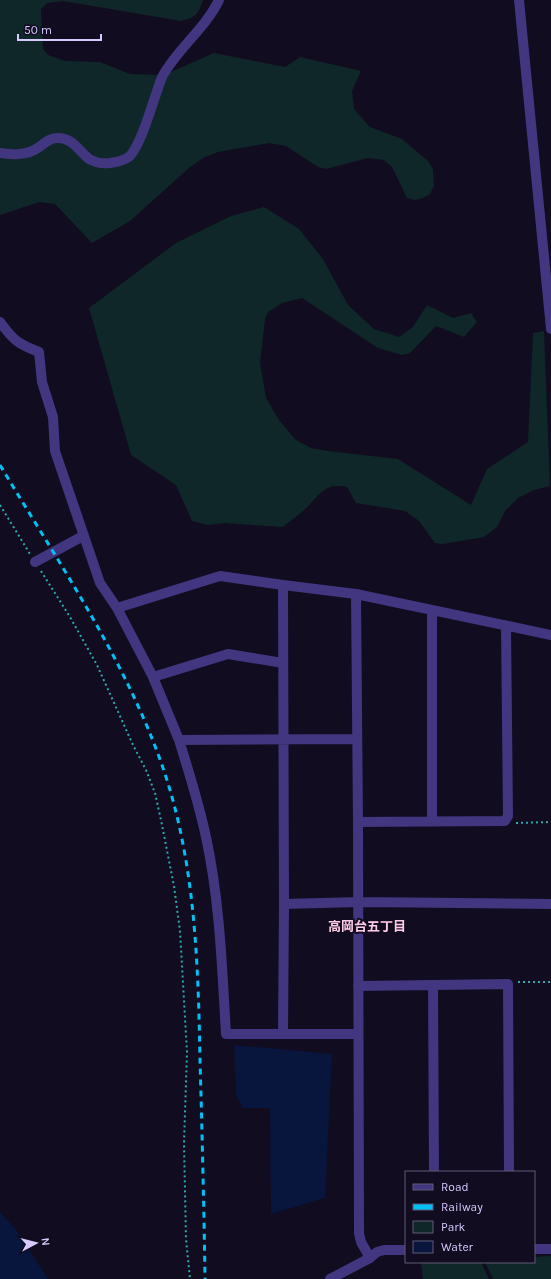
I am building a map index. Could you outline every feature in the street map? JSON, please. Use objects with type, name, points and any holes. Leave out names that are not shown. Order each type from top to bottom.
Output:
[{"type":"street","points":[[0,153],[6,154],[29,152],[51,139],[58,138],[72,142],[88,157],[101,164],[117,162],[129,156],[138,142],[166,68],[194,35],[219,0]]},
{"type":"street","points":[[519,0],[551,329]]},
{"type":"street","points":[[0,322],[11,338],[24,347],[39,352],[42,382],[53,418],[55,451],[83,536],[88,544],[100,583],[117,608],[153,677],[179,740],[205,830],[213,875],[219,915],[226,1034],[358,1034]]},
{"type":"street","points":[[35,562],[83,536]]},
{"type":"street","points":[[117,608],[220,576],[356,594],[551,636]]},
{"type":"street","points":[[283,585],[283,1034]]},
{"type":"street","points":[[356,594],[359,902],[359,1233],[361,1242],[370,1258]]},
{"type":"street","points":[[432,610],[432,821]]},
{"type":"street","points":[[358,822],[504,821],[508,816],[506,626]]},
{"type":"street","points":[[153,677],[228,654],[283,663]]},
{"type":"street","points":[[179,740],[358,740]]},
{"type":"street","points":[[284,904],[359,902],[551,904]]},
{"type":"street","points":[[358,986],[508,984],[509,1171]]},
{"type":"street","points":[[433,985],[434,1171]]},
{"type":"street","points":[[535,1249],[551,1249]]},
{"type":"street","points":[[330,1279],[370,1258],[377,1252],[384,1250],[405,1250]]},
{"type":"path","points":[[0,505],[70,616],[98,665],[155,793],[174,886],[180,931],[187,1052],[185,1150],[186,1239],[190,1279]]},
{"type":"path","points":[[504,821],[512,823],[551,822]]},
{"type":"path","points":[[508,984],[514,982],[551,982]]},
{"type":"green space","points":[[0,0],[203,0],[200,9],[194,16],[181,21],[63,1],[47,3],[41,9],[43,49],[48,55],[65,61],[100,62],[130,74],[164,75],[214,53],[285,67],[300,57],[361,71],[352,91],[354,109],[370,127],[402,139],[428,161],[433,169],[434,186],[430,194],[423,198],[415,200],[407,198],[392,167],[384,160],[368,158],[326,169],[318,167],[286,146],[269,143],[218,152],[203,158],[189,168],[130,221],[92,243],[55,204],[39,202],[0,215]]},
{"type":"green space","points":[[264,207],[299,229],[323,259],[348,305],[374,329],[399,337],[413,327],[427,305],[453,318],[471,313],[477,322],[464,337],[436,326],[410,353],[402,355],[378,348],[302,298],[282,303],[268,312],[265,319],[260,363],[266,398],[279,420],[296,440],[311,448],[398,459],[471,505],[487,469],[528,442],[533,333],[544,331],[550,486],[534,490],[518,498],[505,511],[497,527],[484,537],[443,544],[435,543],[419,521],[405,511],[356,503],[347,487],[339,486],[333,486],[322,492],[303,511],[283,527],[225,523],[208,525],[192,521],[176,485],[131,455],[89,308],[176,243],[231,216]]},
{"type":"green space","points":[[551,1256],[551,1279],[493,1279],[485,1263],[535,1263],[535,1257]]},
{"type":"green space","points":[[421,1263],[481,1263],[489,1279],[423,1279]]},
{"type":"water","points":[[234,1045],[332,1054],[325,1198],[271,1214],[270,1108],[242,1108],[236,1094]]},
{"type":"water","points":[[0,1212],[18,1232],[48,1279],[0,1279]]},
{"type":"railway","points":[[0,465],[67,574],[129,686],[147,725],[162,765],[173,801],[182,837],[188,873],[196,947],[204,1197],[205,1279]]},
{"type":"district","name":"高岡台五丁目","points":[[367,926]]}]
